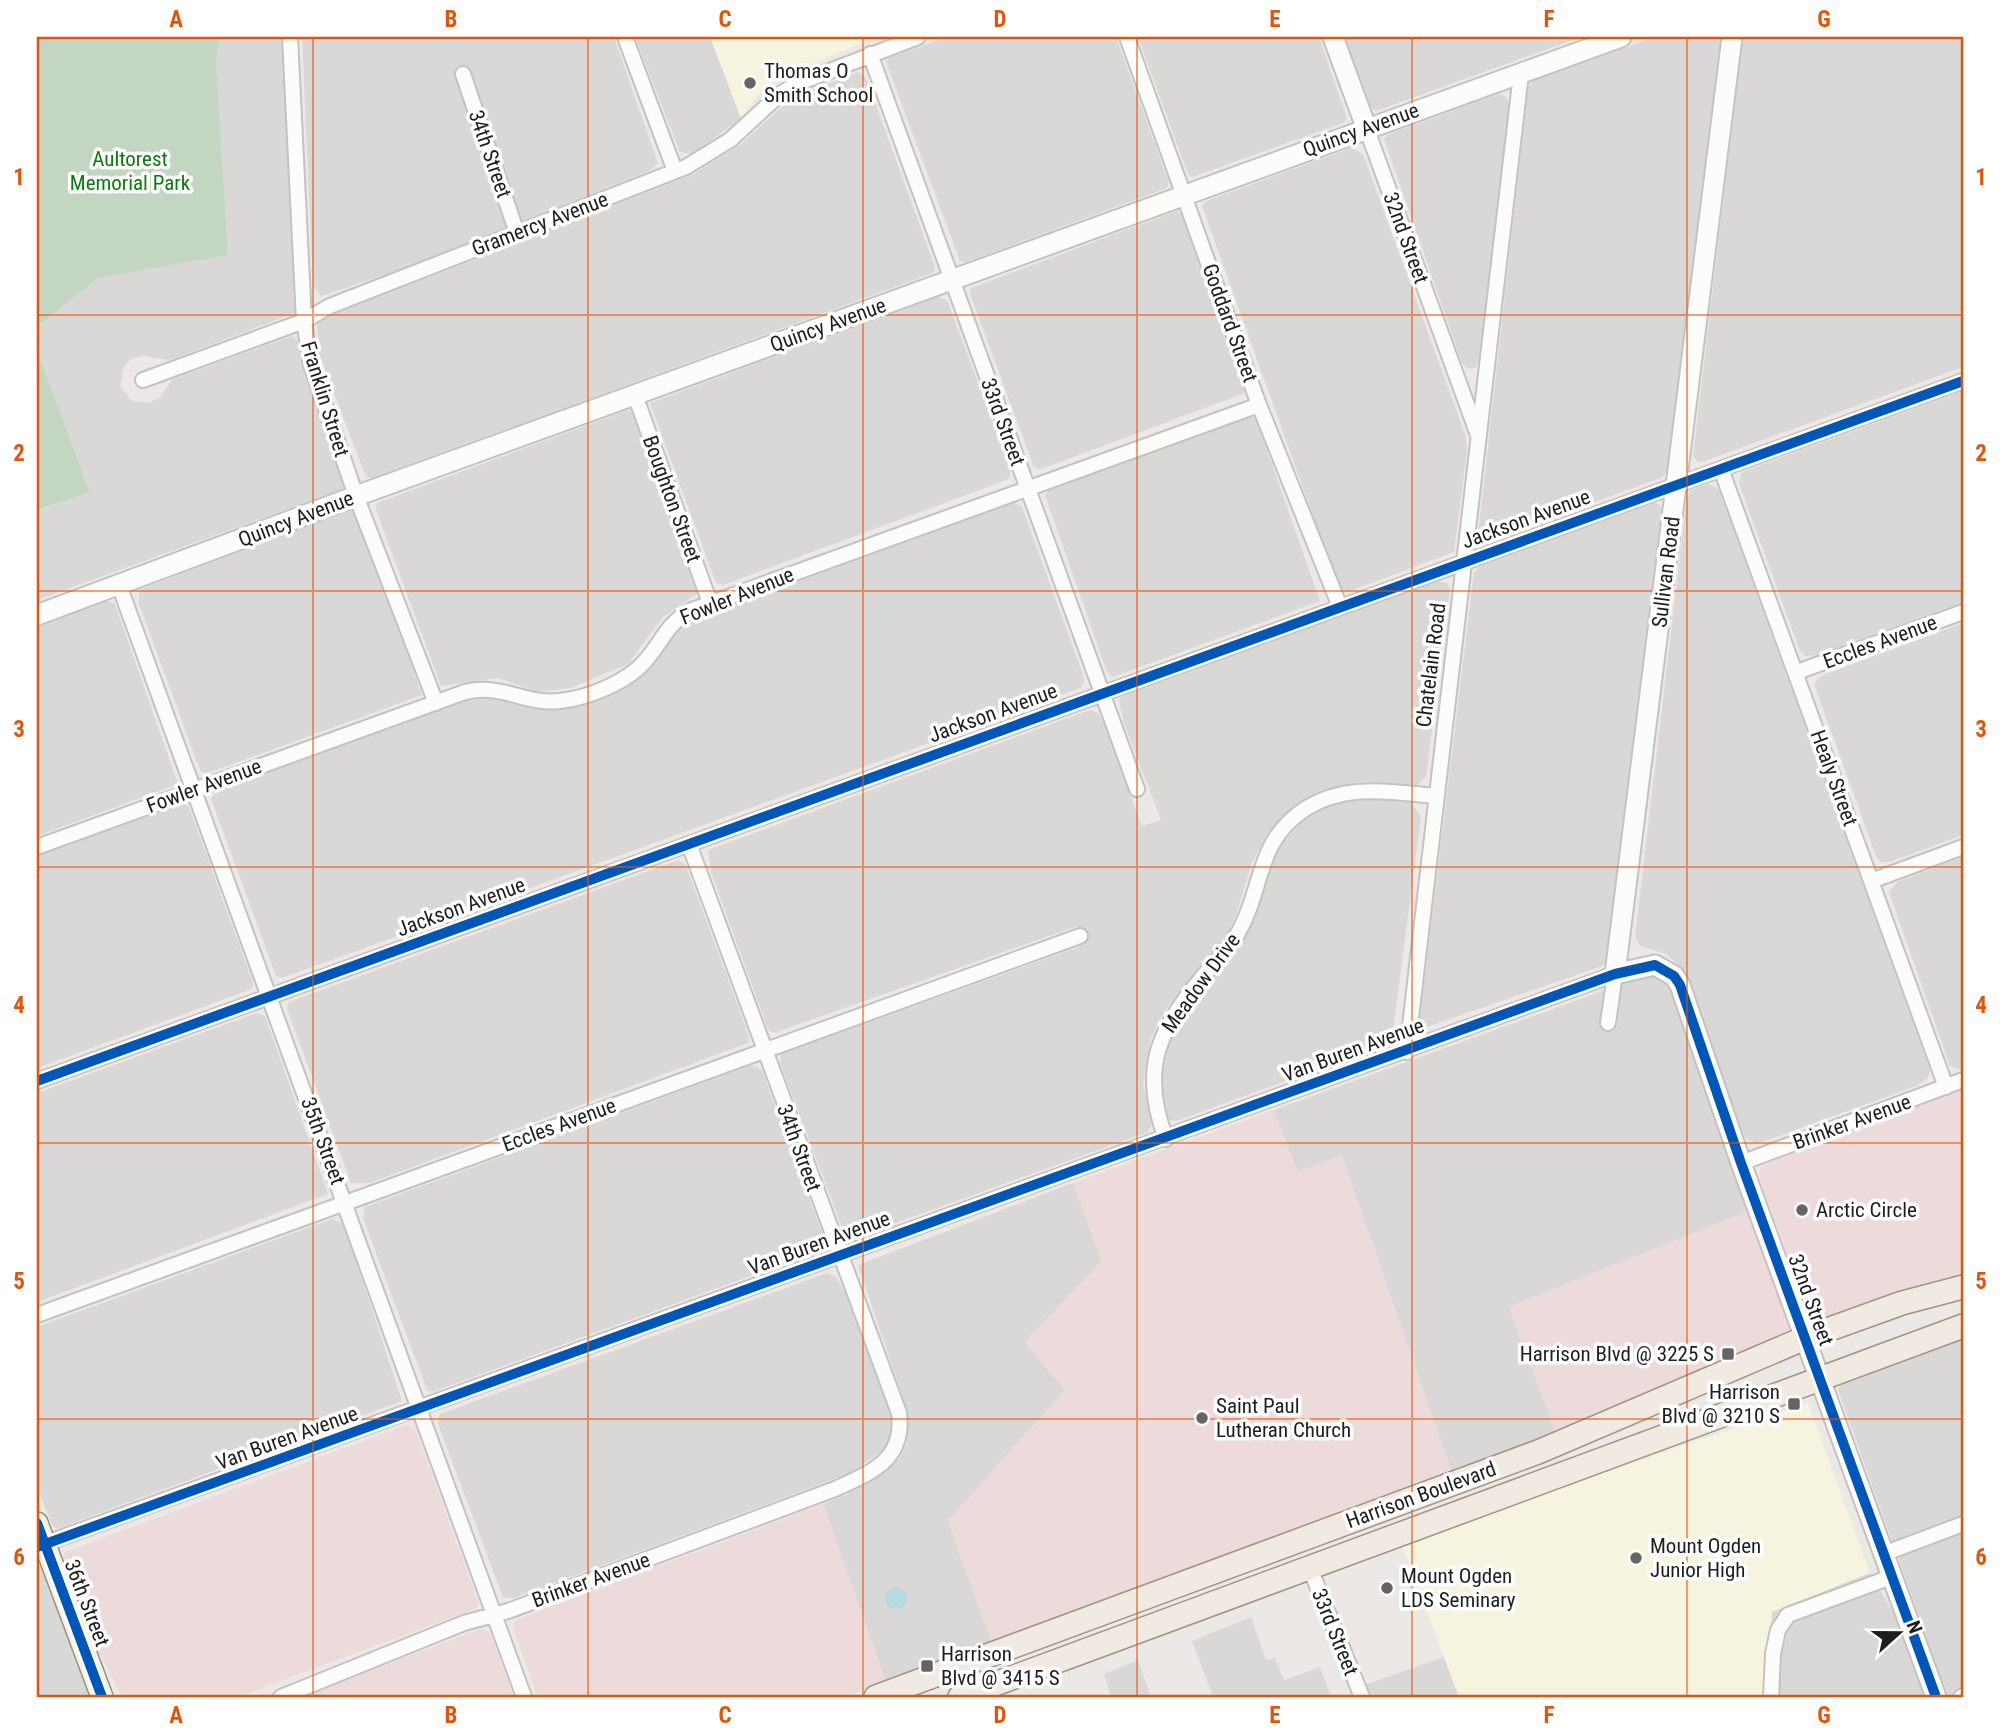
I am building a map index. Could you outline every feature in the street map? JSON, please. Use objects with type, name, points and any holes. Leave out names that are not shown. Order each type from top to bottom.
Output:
[{"type":"main road","name":"Harrison Boulevard","points":[[876,1697],[1524,1457],[1805,1338],[1902,1303],[1963,1287]]},
{"type":"main road","name":"Harrison Boulevard","points":[[960,1697],[997,1691],[1308,1566],[1963,1326]]},
{"type":"main road","name":"36th Street","points":[[37,1523],[41,1546],[102,1697]]},
{"type":"street","name":"Franklin Street","points":[[290,37],[304,321],[311,365],[356,496],[436,703]]},
{"type":"street","points":[[625,37],[675,171]]},
{"type":"street","name":"Gramercy Avenue","points":[[143,380],[304,321],[330,306],[675,171],[730,141],[779,95],[796,84],[918,37]]},
{"type":"street","name":"Goddard Street","points":[[1127,37],[1259,405],[1340,607]]},
{"type":"street","name":"32nd Street","points":[[1333,37],[1479,439]]},
{"type":"street","name":"Quincy Avenue","points":[[37,615],[1366,127],[1621,37]]},
{"type":"street","name":"Sullivan Road","points":[[1608,1023],[1732,37]]},
{"type":"street","name":"33rd Street","points":[[870,54],[1137,789]]},
{"type":"street","name":"34th Street","points":[[463,74],[517,233]]},
{"type":"street","name":"Chatelain Road","points":[[1407,1052],[1521,74]]},
{"type":"street","name":"Jackson Avenue","points":[[37,1081],[1963,381]]},
{"type":"street","name":"Boughton Street","points":[[635,395],[710,603]]},
{"type":"street","name":"Fowler Avenue","points":[[37,847],[466,692],[491,688],[550,701],[614,683],[638,668],[672,623],[710,603],[1027,486],[1259,405]]},
{"type":"street","name":"Healy Street","points":[[1721,469],[1946,1087]]},
{"type":"street","name":"35th Street","points":[[118,585],[346,1203],[524,1697]]},
{"type":"street","name":"Eccles Avenue","points":[[1797,673],[1963,612]]},
{"type":"street","name":"Meadow Drive","points":[[1166,1139],[1159,1120],[1153,1078],[1160,1041],[1180,1005],[1238,932],[1261,864],[1283,828],[1311,806],[1344,792],[1377,790],[1435,796]]},
{"type":"street","name":"34th Street","points":[[689,844],[899,1413],[899,1441],[894,1451]]},
{"type":"street","points":[[1871,881],[1963,847]]},
{"type":"street","name":"Eccles Avenue","points":[[37,1315],[1080,936]]},
{"type":"street","name":"32nd Street","points":[[1615,974],[1655,965],[1674,976],[1936,1697]]},
{"type":"street","name":"Van Buren Avenue","points":[[41,1546],[1407,1052],[1615,974]]},
{"type":"street","name":"Brinker Avenue","points":[[1741,1163],[1963,1080]]},
{"type":"street","name":"Brinker Avenue","points":[[281,1697],[494,1614],[835,1489],[860,1477],[894,1451]]},
{"type":"street","points":[[1884,1554],[1963,1524]]},
{"type":"street","name":"33rd Street","points":[[1308,1566],[1362,1697]]},
{"type":"street","points":[[1771,1697],[1773,1654],[1778,1630],[1788,1615],[1891,1577]]},
{"type":"shaded area","points":[[219,37],[284,37],[297,312],[170,360],[144,356],[132,358],[124,366],[120,386],[132,401],[149,403],[160,397],[173,379],[292,336],[298,341],[345,484],[342,489],[37,600],[37,511],[90,491],[38,353],[40,326],[98,278],[228,255],[216,61]]},
{"type":"shaded area","points":[[302,37],[614,37],[658,163],[651,170],[408,267],[321,296],[313,286]]},
{"type":"shaded area","points":[[635,37],[710,37],[741,118],[704,146],[689,154],[680,152]]},
{"type":"shaded area","name":"Thomas O Smith School","points":[[710,37],[877,37],[782,76],[761,91],[741,118]]},
{"type":"shaded area","points":[[947,37],[1116,37],[1169,183],[1167,188],[966,262],[960,261],[886,62],[889,58]]},
{"type":"shaded area","points":[[1138,37],[1319,37],[1347,118],[1343,123],[1192,177],[1188,174]]},
{"type":"shaded area","points":[[1344,37],[1581,37],[1376,111],[1370,107]]},
{"type":"shaded area","points":[[1655,37],[1721,37],[1668,470],[1661,478],[1483,542],[1478,536],[1528,88],[1534,80]]},
{"type":"shaded area","points":[[1743,37],[1963,37],[1963,367],[1699,463],[1693,456]]},
{"type":"shaded area","points":[[858,72],[866,78],[935,267],[933,273],[372,478],[366,477],[319,354],[317,321],[692,175],[740,145],[786,103]]},
{"type":"shaded area","points":[[1499,94],[1505,96],[1509,103],[1488,320],[1476,367],[1468,369],[1462,363],[1384,139],[1387,135]]},
{"type":"shaded area","points":[[1351,148],[1363,154],[1466,437],[1467,451],[1454,552],[1347,592],[1339,588],[1202,206],[1206,201]]},
{"type":"shaded area","points":[[1177,211],[1181,214],[1245,393],[1041,469],[1034,467],[970,294],[971,288]]},
{"type":"shaded area","points":[[938,297],[947,300],[1011,470],[1009,479],[723,585],[716,583],[650,403]]},
{"type":"shaded area","points":[[1963,391],[1963,602],[1818,655],[1806,656],[1800,651],[1739,483],[1742,472]]},
{"type":"shaded area","points":[[628,410],[633,413],[697,594],[663,617],[628,664],[570,688],[539,692],[498,678],[441,686],[376,510],[377,503]]},
{"type":"shaded area","points":[[1249,416],[1256,419],[1320,601],[1113,677],[1107,672],[1045,495],[1049,490]]},
{"type":"shaded area","points":[[1709,484],[1719,490],[1930,1070],[1928,1078],[1916,1086],[1757,1144],[1745,1138],[1683,970],[1666,954],[1640,946],[1635,937],[1687,496],[1691,490]]},
{"type":"shaded area","points":[[1013,502],[1022,507],[1085,680],[1081,688],[282,978],[276,976],[211,799],[216,791],[467,700],[494,698],[531,708],[557,711],[617,691],[647,672],[674,633],[692,619]]},
{"type":"shaded area","points":[[1653,503],[1659,504],[1662,511],[1607,960],[1602,966],[1421,1029],[1419,1024],[1474,572],[1479,567]]},
{"type":"shaded area","points":[[350,509],[359,514],[422,695],[205,774],[200,770],[139,604],[139,590]]},
{"type":"shaded area","points":[[1437,581],[1447,583],[1450,589],[1426,777],[1417,785],[1360,782],[1320,791],[1289,811],[1269,832],[1252,862],[1229,931],[1165,1010],[1151,1038],[1143,1084],[1152,1123],[1148,1132],[854,1238],[845,1235],[780,1063],[781,1054],[1079,947],[1082,937],[1077,926],[774,1033],[768,1029],[711,872],[708,850],[1090,710],[1098,713],[1105,727],[1142,826],[1161,820],[1124,723],[1119,701],[1121,697]]},
{"type":"shaded area","points":[[106,600],[115,604],[178,784],[37,836],[37,625]]},
{"type":"shaded area","points":[[1963,623],[1963,835],[1889,862],[1881,862],[1876,856],[1814,684],[1821,676]]},
{"type":"shaded area","points":[[1369,798],[1411,803],[1421,816],[1392,1039],[1387,1044],[1176,1121],[1169,1120],[1161,1085],[1167,1044],[1178,1022],[1245,936],[1272,861],[1281,845],[1302,822],[1322,809],[1346,801]]},
{"type":"shaded area","points":[[181,803],[189,807],[253,983],[252,989],[37,1068],[37,856]]},
{"type":"shaded area","points":[[1963,857],[1962,1070],[1950,1066],[1889,892],[1897,882]]},
{"type":"shaded area","points":[[679,860],[686,866],[749,1036],[748,1043],[369,1183],[351,1183],[287,1009],[289,1002]]},
{"type":"shaded area","points":[[1650,974],[1662,978],[1669,986],[1748,1211],[1509,1307],[1558,1438],[1453,1476],[1342,1156],[1297,1172],[1274,1110]]},
{"type":"shaded area","points":[[257,1013],[265,1016],[328,1194],[37,1302],[37,1093]]},
{"type":"shaded area","points":[[752,1065],[762,1070],[822,1233],[823,1245],[819,1251],[432,1392],[427,1390],[363,1218],[365,1207]]},
{"type":"shaded area","points":[[1963,1085],[1963,1291],[1817,1336],[1759,1177],[1760,1169],[1766,1164]]},
{"type":"shaded area","points":[[1274,1110],[1297,1172],[1342,1156],[1453,1476],[992,1644],[948,1521],[1065,1390],[1025,1342],[1102,1261],[1073,1183]]},
{"type":"shaded area","points":[[1073,1183],[1102,1261],[1025,1342],[1065,1390],[948,1521],[992,1644],[886,1682],[823,1504],[846,1495],[884,1472],[899,1459],[907,1444],[905,1404],[858,1265]]},
{"type":"shaded area","points":[[1748,1211],[1794,1341],[1558,1438],[1509,1307]]},
{"type":"shaded area","points":[[332,1219],[344,1224],[402,1401],[59,1528],[53,1527],[37,1487],[37,1327]]},
{"type":"shaded area","points":[[827,1273],[836,1277],[846,1294],[891,1411],[894,1436],[887,1447],[853,1472],[514,1598],[503,1597],[438,1424],[440,1414]]},
{"type":"shaded area","points":[[1963,1338],[1963,1697],[1948,1697],[1838,1390],[1843,1381]]},
{"type":"shaded area","name":"Mount Ogden Junior High","points":[[1808,1403],[1870,1573],[1772,1612],[1767,1697],[1459,1697],[1401,1542]]},
{"type":"shaded area","points":[[407,1425],[416,1431],[478,1602],[477,1608],[237,1697],[122,1697],[92,1638],[63,1559],[65,1552]]},
{"type":"shaded area","points":[[823,1504],[886,1682],[844,1697],[538,1697],[514,1631],[514,1623],[518,1619]]},
{"type":"shaded area","points":[[37,1563],[41,1566],[91,1697],[37,1697]]},
{"type":"shaded area","points":[[1870,1573],[1894,1614],[1924,1697],[1766,1697],[1771,1612]]},
{"type":"shaded area","points":[[1251,1617],[1266,1660],[1275,1658],[1284,1680],[1320,1667],[1331,1697],[1213,1697],[1192,1641]]},
{"type":"shaded area","points":[[481,1629],[490,1632],[513,1697],[298,1697]]},
{"type":"shaded area","points":[[1444,1657],[1459,1697],[1357,1697],[1364,1685]]},
{"type":"shaded area","points":[[1138,1660],[1151,1697],[1111,1697],[1104,1674]]},
{"type":"green space","name":"Aultorest Memorial Park","points":[[37,37],[219,37],[216,61],[228,255],[98,278],[40,325],[38,353],[90,492],[37,510]]},
{"type":"water","points":[[892,1587],[900,1587],[907,1594],[907,1602],[900,1609],[892,1609],[885,1602],[885,1594]]},
{"type":"cycle path","points":[[37,1081],[1963,381]]},
{"type":"cycle path","points":[[37,1547],[1615,974],[1655,965],[1674,976],[1680,985],[1741,1163],[1936,1697]]},
{"type":"cycle path","points":[[37,1523],[102,1697]]},
{"type":"place","name":"Thomas O Smith School","points":[[750,83]]},
{"type":"place","name":"Arctic Circle","points":[[1802,1210]]},
{"type":"place","name":"Harrison Blvd @ 3225 S","points":[[1728,1354]]},
{"type":"place","name":"Harrison Blvd @ 3210 S","points":[[1794,1404]]},
{"type":"place","name":"Saint Paul Lutheran Church","points":[[1202,1418]]},
{"type":"place","name":"Mount Ogden Junior High","points":[[1636,1558]]},
{"type":"place","name":"Mount Ogden LDS Seminary","points":[[1387,1588]]},
{"type":"place","name":"Harrison Blvd @ 3415 S","points":[[927,1666]]}]
